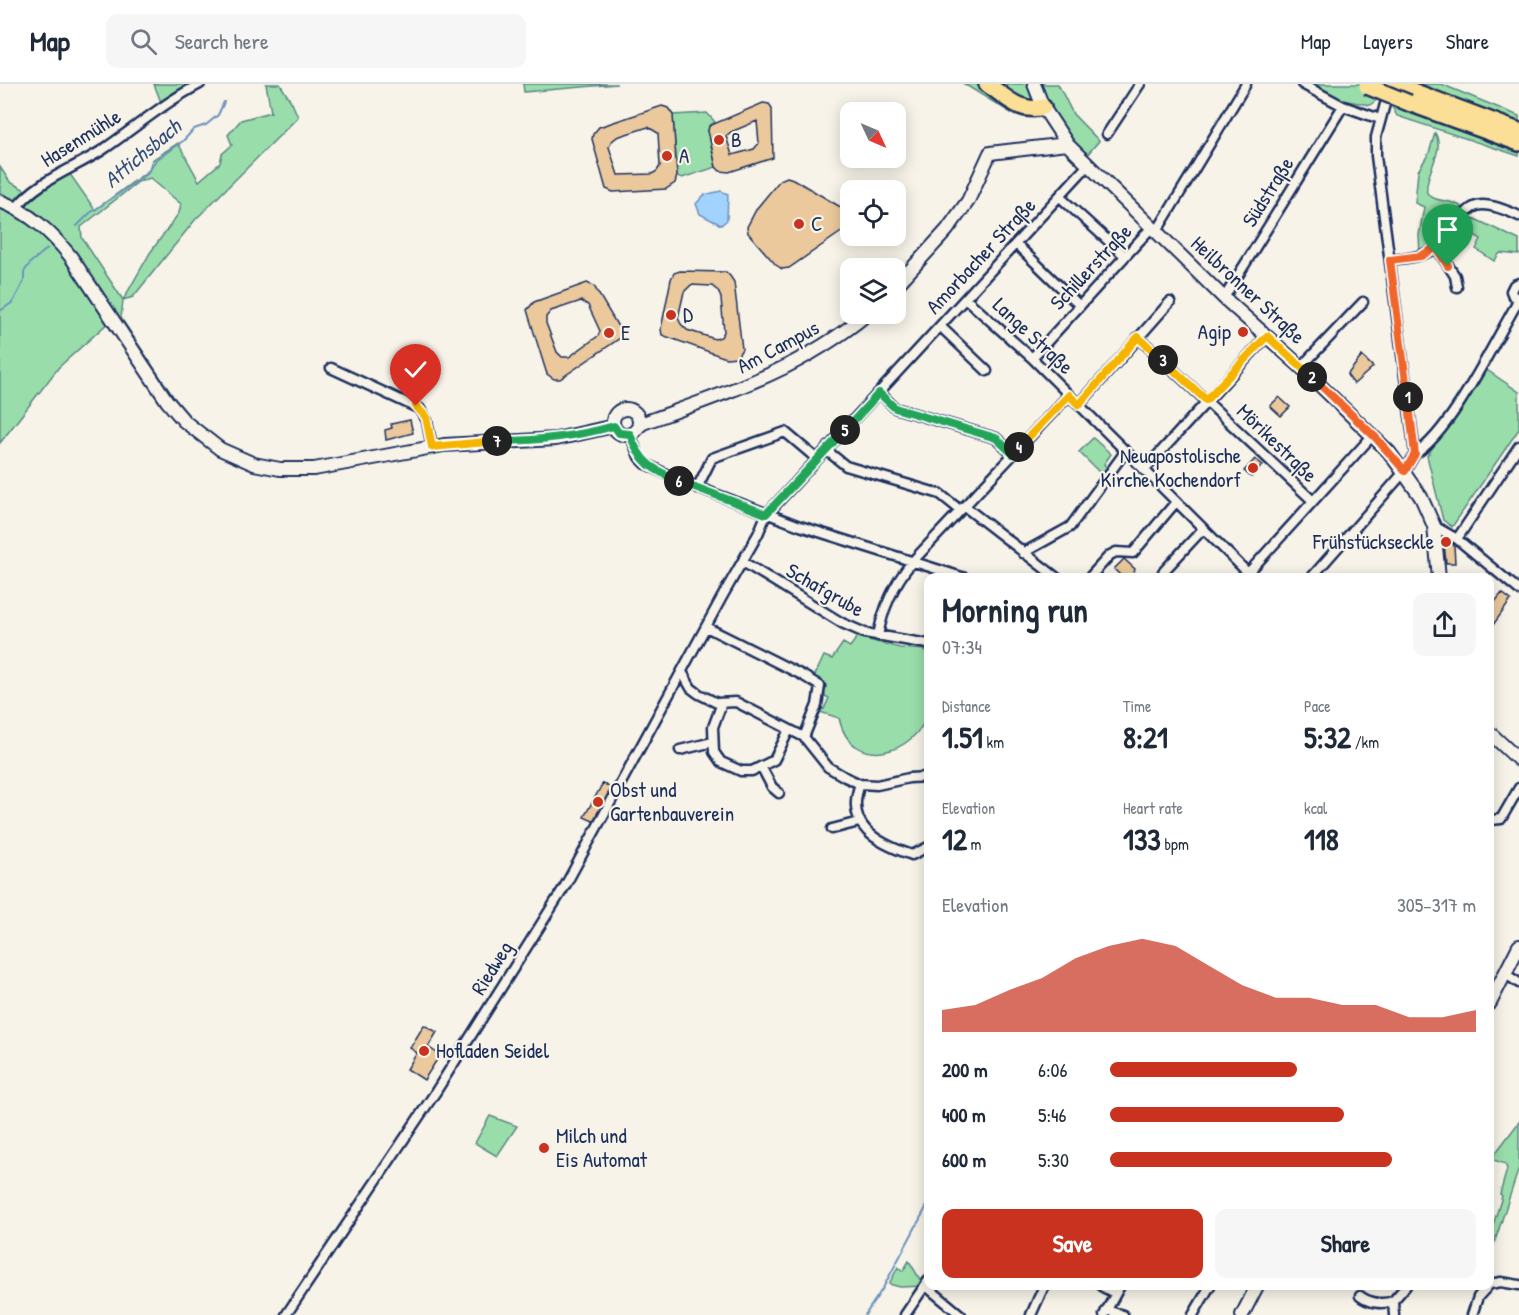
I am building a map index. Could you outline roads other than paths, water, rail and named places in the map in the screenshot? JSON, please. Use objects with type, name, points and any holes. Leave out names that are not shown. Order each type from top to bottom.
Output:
[{"type":"highway","points":[[987,84],[1023,109],[1034,110],[1043,107]]},
{"type":"highway","points":[[1393,84],[1412,97],[1519,144]]},
{"type":"highway","points":[[1364,85],[1412,97],[1519,131]]},
{"type":"street","name":"Hasenmühle","points":[[16,208],[47,180],[102,150],[183,92],[200,84]]},
{"type":"street","name":"Heilbronner Straße","points":[[1034,84],[1043,107],[1067,144],[1224,298],[1373,435],[1405,471],[1421,497],[1434,526],[1439,573]]},
{"type":"street","points":[[1107,134],[1140,84]]},
{"type":"street","name":"Schillerstraße","points":[[1032,358],[1125,256],[1155,229],[1246,84]]},
{"type":"street","points":[[1302,84],[1343,106],[1380,119]]},
{"type":"street","points":[[1393,84],[1380,119],[1376,156],[1415,454]]},
{"type":"street","name":"Südstraße","points":[[1224,298],[1343,106]]},
{"type":"street","points":[[906,275],[947,230],[968,201],[990,153],[1067,144]]},
{"type":"street","name":"Amorbacher Straße","points":[[706,627],[758,534],[766,514],[1088,165]]},
{"type":"street","points":[[1060,197],[1125,256]]},
{"type":"street","points":[[0,201],[16,208],[42,226],[57,240],[84,276],[170,406],[195,432],[220,449],[254,464],[293,470],[337,465],[460,443],[556,439],[614,426]]},
{"type":"street","points":[[1390,260],[1421,256],[1436,247],[1467,210],[1475,206],[1489,205],[1519,216]]},
{"type":"street","points":[[1017,244],[1080,306]]},
{"type":"street","points":[[1436,247],[1455,276],[1457,287]]},
{"type":"street","points":[[1315,573],[1405,471],[1415,454],[1429,446],[1465,393],[1516,305],[1518,298],[1513,296],[1511,289],[1519,283]]},
{"type":"street","name":"Lange Straße","points":[[966,298],[1032,358],[1249,573]]},
{"type":"street","points":[[1079,405],[1170,302]]},
{"type":"street","points":[[1301,367],[1363,302]]},
{"type":"street","name":"Am Campus","points":[[635,425],[739,390],[776,373],[826,345],[854,324]]},
{"type":"street","points":[[940,326],[987,371]]},
{"type":"street","points":[[1144,470],[1267,336]]},
{"type":"street","name":"Mörikestraße","points":[[1138,337],[1312,500]]},
{"type":"street","points":[[331,368],[420,409],[427,421],[432,447]]},
{"type":"street","points":[[879,393],[895,408],[996,438],[1013,454]]},
{"type":"street","points":[[878,636],[882,614],[891,592],[912,561],[1069,395]]},
{"type":"street","points":[[635,425],[619,433],[614,426],[615,416],[620,411],[630,410],[635,425],[639,457],[646,464],[697,488],[766,514],[949,573]]},
{"type":"street","points":[[697,488],[712,458],[780,433],[792,436],[817,459]]},
{"type":"street","points":[[1253,573],[1312,500],[1373,435]]},
{"type":"street","points":[[1457,539],[1519,446]]},
{"type":"street","points":[[826,450],[846,466],[940,494],[1050,573]]},
{"type":"street","points":[[1023,553],[1070,527],[1125,452]]},
{"type":"street","points":[[1094,573],[1110,555],[1116,552],[1133,553],[1176,502]]},
{"type":"street","points":[[1434,526],[1457,539],[1519,591]]},
{"type":"street","points":[[1163,572],[1203,529]]},
{"type":"street","name":"Schafgrube","points":[[743,562],[842,623],[865,633],[924,643]]},
{"type":"street","points":[[706,627],[820,686],[817,705],[804,736]]},
{"type":"street","name":"Riedweg","points":[[286,1315],[435,1093],[565,886],[706,627]]},
{"type":"street","points":[[682,672],[691,688],[699,694],[722,703],[736,702],[804,736],[828,767],[860,784],[877,785],[924,777]]},
{"type":"street","points":[[722,703],[713,727],[714,752],[721,762],[746,772],[762,768],[774,760],[789,730]]},
{"type":"street","points":[[1494,737],[1519,760]]},
{"type":"street","points":[[680,750],[713,742]]},
{"type":"street","points":[[762,768],[772,787],[778,793]]},
{"type":"street","points":[[860,784],[855,807],[859,822],[870,834],[910,855],[917,855],[924,850]]},
{"type":"street","points":[[1494,820],[1501,819],[1519,788]]},
{"type":"street","points":[[832,829],[859,822]]},
{"type":"street","points":[[1494,994],[1519,946]]},
{"type":"street","points":[[1504,973],[1519,983]]},
{"type":"street","points":[[1494,1284],[1501,1282],[1519,1285]]},
{"type":"street","points":[[905,1315],[924,1287]]},
{"type":"street","points":[[934,1290],[961,1315]]},
{"type":"street","points":[[1031,1315],[1042,1290]]},
{"type":"street","points":[[1116,1290],[1105,1312],[1123,1315]]},
{"type":"street","points":[[1192,1315],[1208,1290]]},
{"type":"street","points":[[1242,1315],[1255,1290]]},
{"type":"street","points":[[1360,1296],[1381,1303],[1393,1301],[1403,1290]]},
{"type":"street","points":[[1472,1315],[1478,1298],[1485,1290]]},
{"type":"street","points":[[1393,1301],[1394,1315]]},
{"type":"water","points":[[721,191],[728,194],[727,220],[721,225],[700,214],[696,204],[704,195]]},
{"type":"waterway","name":"Attichsbach","points":[[77,226],[90,213],[146,175],[156,160],[183,141],[194,129],[206,125],[218,115],[224,102]]},
{"type":"waterway","name":"Attichsbach","points":[[0,311],[13,302],[24,281],[24,272],[31,262],[47,249]]},
{"type":"waterway","points":[[865,1315],[883,1288],[924,1211]]},
{"type":"place","name":"B","points":[[719,140]]},
{"type":"place","name":"A","points":[[667,156]]},
{"type":"place","name":"C","points":[[799,224]]},
{"type":"place","name":"D","points":[[671,315]]},
{"type":"place","name":"Agip","points":[[1243,332]]},
{"type":"place","name":"E","points":[[609,333]]},
{"type":"place","name":"Neuapostolische Kirche Kochendorf","points":[[1253,468]]},
{"type":"place","name":"Frühstückseckle","points":[[1446,542]]},
{"type":"place","name":"Obst und Gartenbauverein","points":[[598,802]]},
{"type":"place","name":"Hofladen Seidel","points":[[424,1051]]},
{"type":"place","name":"Milch und Eis Automat","points":[[544,1148]]}]
